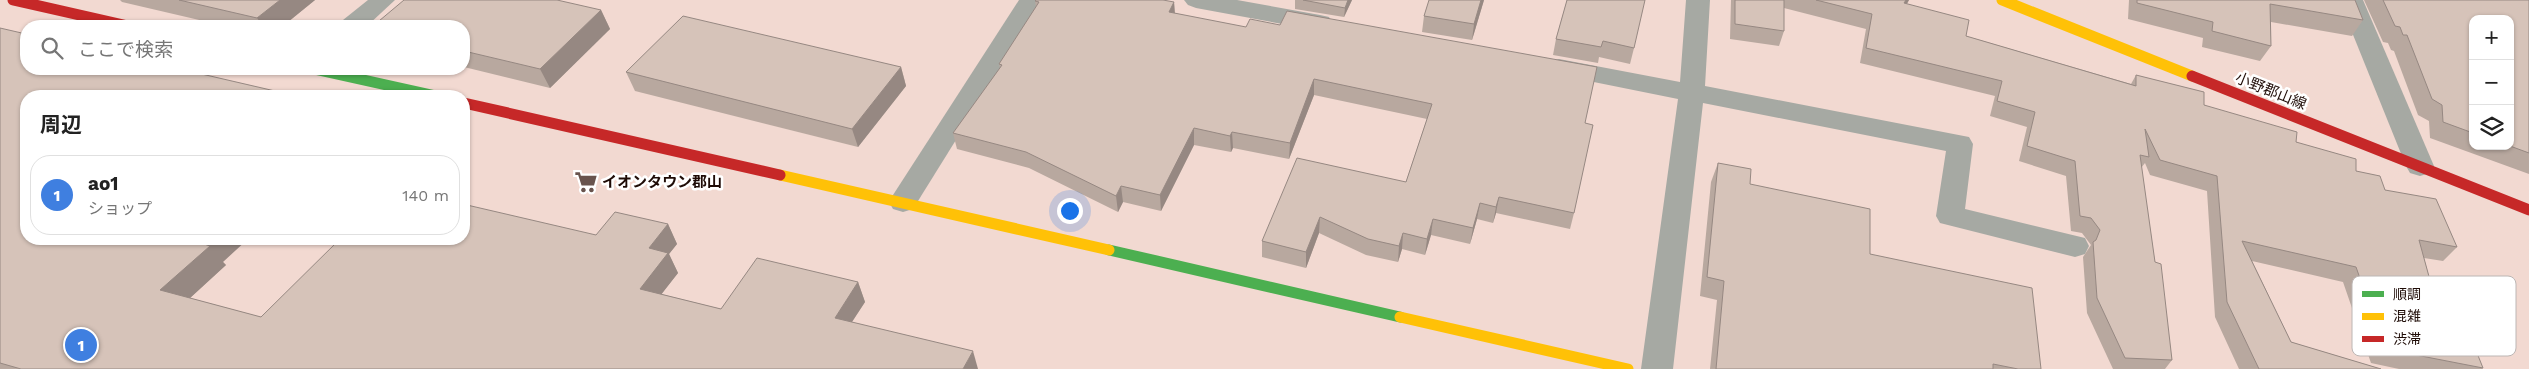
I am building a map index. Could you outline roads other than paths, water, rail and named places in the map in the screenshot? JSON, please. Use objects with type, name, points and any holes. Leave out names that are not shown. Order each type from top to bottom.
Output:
[{"type":"street","points":[[13,0],[101,20]]},
{"type":"street","points":[[359,20],[383,0]]},
{"type":"street","points":[[903,202],[1031,0]]},
{"type":"street","points":[[1196,0],[1342,27]]},
{"type":"street","points":[[1657,369],[1692,91],[1698,0]]},
{"type":"street","name":"小野郡山線","points":[[2002,0],[2529,210]]},
{"type":"street","points":[[2350,0],[2420,166]]},
{"type":"street","points":[[1536,63],[1692,91],[1960,144],[1950,216],[2075,246]]},
{"type":"street","points":[[341,75],[409,90]]},
{"type":"street","points":[[470,104],[1628,369]]},
{"type":"place","name":"イオンタウン郡山","points":[[586,182]]},
{"type":"place","name":"ao1","points":[[81,345]]}]
